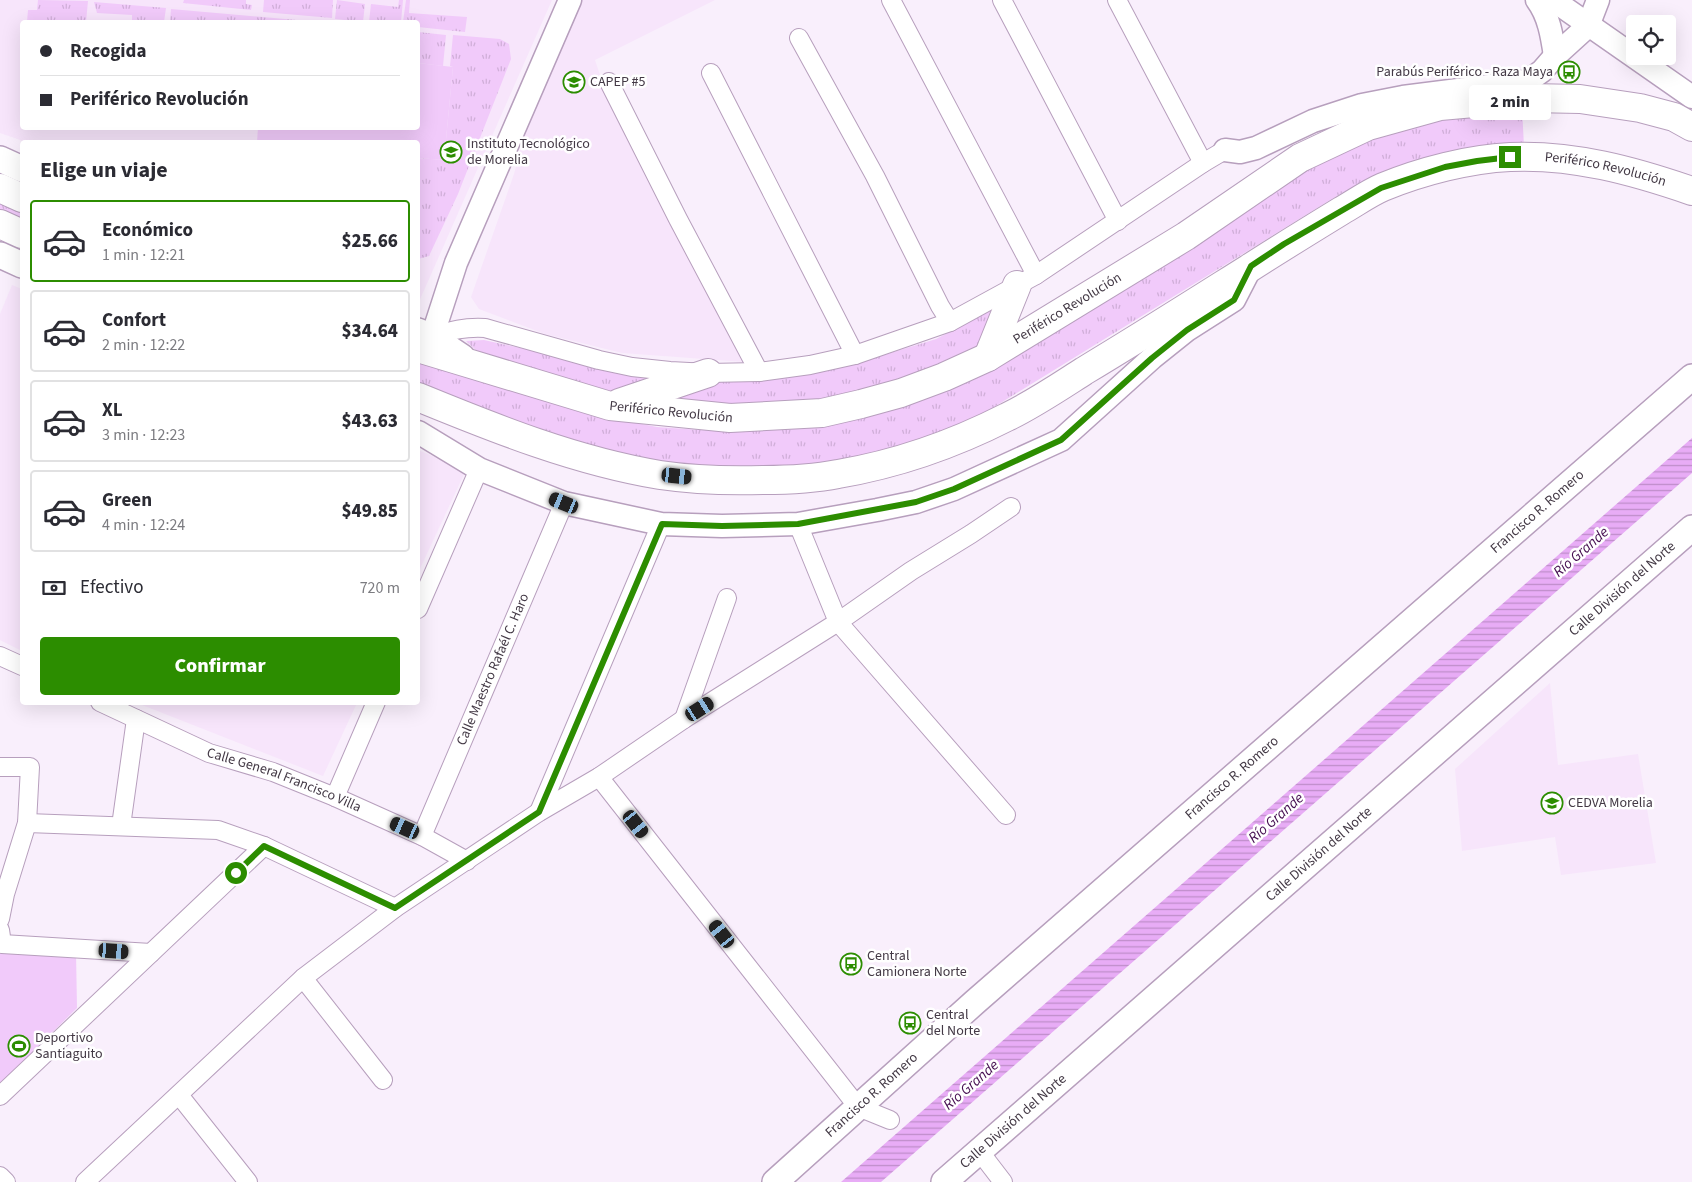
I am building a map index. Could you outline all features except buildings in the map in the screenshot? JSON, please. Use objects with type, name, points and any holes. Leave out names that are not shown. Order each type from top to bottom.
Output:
[{"type":"highway","name":"Periférico Revolución","points":[[422,339],[474,366],[610,406],[730,418],[822,412],[862,404],[901,393],[944,377],[988,357],[1186,236],[1300,158],[1368,126],[1440,106],[1530,98],[1580,99],[1640,108],[1674,117],[1692,127]]},
{"type":"highway","name":"Periférico Revolución","points":[[424,401],[504,432],[572,454],[616,466],[661,475],[707,480],[795,480],[836,475],[879,466],[921,454],[1008,417],[1104,360],[1284,244],[1381,188],[1445,167],[1510,157],[1542,157],[1610,166],[1646,175],[1692,191]]},
{"type":"highway","points":[[0,188],[20,197]]},
{"type":"highway","points":[[0,224],[20,233]]},
{"type":"highway","points":[[988,357],[1027,280]]},
{"type":"highway","points":[[610,406],[708,373]]},
{"type":"main road","points":[[0,159],[20,168]]},
{"type":"main road","points":[[0,255],[20,264]]},
{"type":"main road","name":"Francisco R. Romero","points":[[775,1182],[975,1002],[1692,377]]},
{"type":"main road","name":"Calle División del Norte","points":[[944,1182],[1692,528]]},
{"type":"street","points":[[422,339],[570,0]]},
{"type":"street","points":[[891,0],[1027,280]]},
{"type":"street","points":[[1002,0],[1118,221]]},
{"type":"street","points":[[1117,0],[1203,162]]},
{"type":"street","points":[[1537,0],[1544,10],[1550,28],[1555,56]]},
{"type":"street","points":[[1552,0],[1588,26],[1690,90]]},
{"type":"street","points":[[1440,106],[1528,81],[1542,71],[1555,56],[1588,26],[1598,0]]},
{"type":"street","points":[[799,38],[875,176],[940,306],[950,322]]},
{"type":"street","points":[[711,73],[855,355]]},
{"type":"street","points":[[422,339],[456,329],[470,327],[485,328],[599,360],[632,367],[708,373],[759,372],[810,365],[855,355],[950,322],[1027,280],[1118,221],[1203,162],[1225,150],[1240,152],[1256,148],[1313,121],[1362,105],[1403,97],[1528,81]]},
{"type":"street","points":[[609,82],[759,372]]},
{"type":"street","points":[[420,433],[479,470],[564,503],[662,524],[722,526],[798,524],[916,502],[954,489],[1061,440],[1152,358],[1187,330],[1234,300],[1251,266]]},
{"type":"street","points":[[420,604],[479,470]]},
{"type":"street","name":"Calle Maestro Rafaél C. Haro","points":[[422,836],[564,503]]},
{"type":"street","points":[[85,1182],[303,978],[395,908],[539,812],[599,777],[684,719],[838,622],[912,571],[1011,507]]},
{"type":"street","points":[[539,812],[662,524]]},
{"type":"street","points":[[798,524],[838,622],[1006,815]]},
{"type":"street","points":[[684,719],[727,598]]},
{"type":"street","points":[[0,656],[20,665]]},
{"type":"street","name":"Calle General Francisco Villa","points":[[106,705],[209,753],[273,772],[335,797],[422,836],[466,861]]},
{"type":"street","points":[[335,797],[375,705]]},
{"type":"street","points":[[121,826],[136,720]]},
{"type":"street","points":[[0,766],[30,767],[27,823],[2,894],[0,920]]},
{"type":"street","points":[[599,777],[858,1107],[890,1120]]},
{"type":"street","points":[[27,823],[218,830],[264,846],[395,908]]},
{"type":"street","points":[[0,1096],[264,846]]},
{"type":"street","points":[[1,937],[151,953]]},
{"type":"street","points":[[303,978],[383,1080]]},
{"type":"street","points":[[179,1094],[248,1182]]},
{"type":"street","points":[[980,1152],[1003,1182]]},
{"type":"street","points":[[0,1176],[6,1182]]},
{"type":"shaded area","name":"Instituto Tecnológico de Morelia","points":[[0,0],[552,0],[420,299],[420,140],[20,140],[0,133]]},
{"type":"shaded area","points":[[582,0],[715,0],[595,60],[610,105],[745,362],[622,353],[545,334],[479,309],[471,297],[514,174],[526,128]]},
{"type":"shaded area","points":[[12,285],[20,288],[20,650],[0,640],[0,314]]},
{"type":"shaded area","points":[[420,451],[466,470],[420,569]]},
{"type":"shaded area","name":"CEDVA Morelia","points":[[1550,683],[1558,765],[1638,754],[1656,863],[1561,875],[1555,837],[1462,851],[1455,769]]},
{"type":"shaded area","points":[[142,705],[356,705],[323,776]]},
{"type":"green space","points":[[38,0],[88,1],[86,20],[27,20],[28,10],[37,10]]},
{"type":"green space","points":[[184,0],[246,0],[246,4],[252,5],[251,10],[183,3]]},
{"type":"green space","points":[[264,0],[333,0],[332,18],[263,12]]},
{"type":"green space","points":[[337,0],[365,4],[363,20],[335,19]]},
{"type":"green space","points":[[399,0],[403,0],[401,20],[369,20],[371,4],[398,7]]},
{"type":"green space","points":[[406,0],[410,0],[409,13],[467,17],[465,32],[420,27],[420,20],[403,20]]},
{"type":"green space","points":[[94,2],[166,8],[164,20],[132,20],[132,15],[97,13]]},
{"type":"green space","points":[[171,9],[296,20],[170,20]]},
{"type":"green space","points":[[420,32],[446,35],[443,66],[420,63]]},
{"type":"green space","points":[[453,35],[500,39],[509,44],[511,59],[458,194],[429,256],[420,258],[420,158],[444,160],[453,67],[450,66]]},
{"type":"green space","points":[[420,63],[453,67],[444,160],[420,158],[420,140],[257,140],[258,130],[420,130]]},
{"type":"green space","points":[[1522,107],[1524,147],[1417,161],[1379,173],[1340,194],[978,417],[933,436],[890,450],[827,464],[752,468],[698,468],[595,452],[420,387],[420,361],[597,415],[657,427],[746,431],[821,427],[871,416],[920,400],[1292,177],[1371,139],[1409,126],[1466,114]]},
{"type":"green space","points":[[0,202],[20,211],[20,221],[0,212]]},
{"type":"green space","points":[[1002,305],[980,353],[842,399],[768,408],[641,402],[708,381],[807,373],[874,358],[936,339]]},
{"type":"green space","points":[[484,340],[672,381],[605,396],[481,355],[466,341]]},
{"type":"green space","name":"Deportivo Santiaguito","points":[[0,950],[76,952],[77,1008],[0,1084]]},
{"type":"water","name":"Río Grande","points":[[1692,438],[1692,473],[881,1182],[841,1182]]},
{"type":"place","name":"Parabús Periférico - Raza Maya","points":[[1569,72]]},
{"type":"place","name":"CAPEP #5","points":[[574,82]]},
{"type":"place","name":"Instituto Tecnológico de Morelia","points":[[451,152]]},
{"type":"place","name":"CEDVA Morelia","points":[[1552,803]]},
{"type":"place","name":"Central Camionera Norte","points":[[851,964]]},
{"type":"place","name":"Central del Norte","points":[[910,1023]]},
{"type":"place","name":"Deportivo Santiaguito","points":[[19,1046]]},
{"type":"route","points":[[236,873],[264,846],[395,908],[539,812],[662,524],[722,526],[798,524],[916,502],[954,489],[1061,440],[1152,358],[1187,330],[1234,300],[1251,266],[1284,244],[1381,188],[1445,167],[1510,157]]}]
